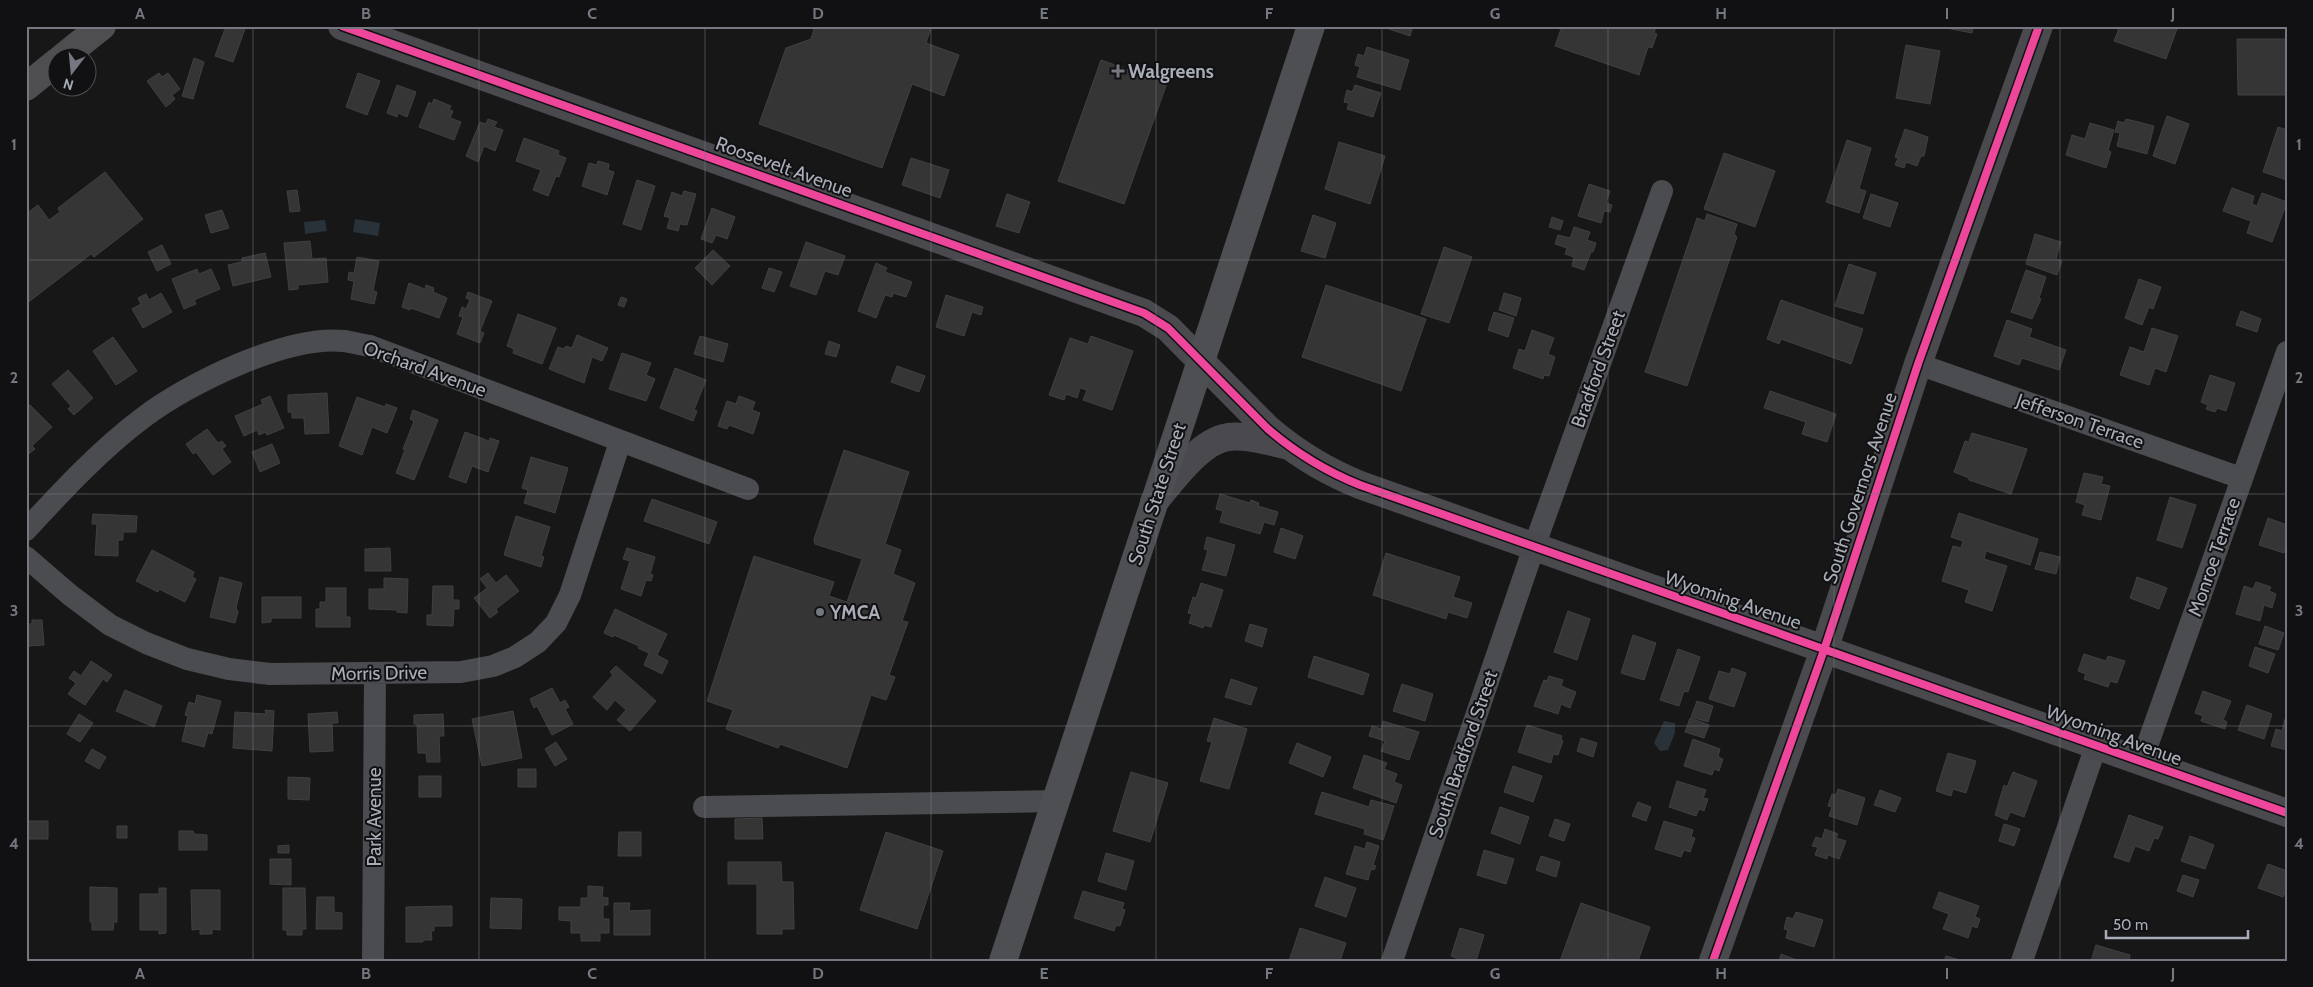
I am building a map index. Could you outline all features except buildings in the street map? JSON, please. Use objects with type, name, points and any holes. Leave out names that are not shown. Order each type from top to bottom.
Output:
[{"type":"highway","points":[[74,48],[102,26]]},
{"type":"highway","points":[[26,87],[48,69]]},
{"type":"main road","name":"South State Street","points":[[1003,961],[1311,26]]},
{"type":"street","name":"Roosevelt Avenue","points":[[342,26],[1123,304],[1144,313],[1168,328],[1200,362]]},
{"type":"street","name":"South Governors Avenue","points":[[1712,961],[1824,650],[1918,364],[2039,26]]},
{"type":"street","name":"Bradford Street","points":[[1534,547],[1662,191]]},
{"type":"street","name":"Orchard Avenue","points":[[26,530],[94,460],[144,416],[186,390],[265,354],[310,343],[343,341],[370,346],[748,490]]},
{"type":"street","name":"Monroe Terrace","points":[[2141,763],[2287,352]]},
{"type":"street","name":"Wyoming Avenue","points":[[1200,362],[1268,429],[1288,446],[1335,475],[2141,763],[2287,813]]},
{"type":"street","name":"Jefferson Terrace","points":[[1918,364],[2241,478]]},
{"type":"street","points":[[1154,502],[1203,448],[1218,440],[1228,437],[1256,438],[1288,446]]},
{"type":"street","name":"Morris Drive","points":[[26,557],[70,595],[110,625],[146,643],[187,659],[229,669],[270,674],[374,674],[461,672],[494,666],[515,657],[538,642],[556,623],[570,595],[620,442]]},
{"type":"street","name":"South Bradford Street","points":[[1392,961],[1534,547]]},
{"type":"street","name":"Park Avenue","points":[[373,961],[374,674]]},
{"type":"street","points":[[2022,961],[2096,746]]},
{"type":"street","points":[[704,807],[1057,801]]},
{"type":"shaded area","points":[[355,219],[380,223],[378,236],[353,232]]},
{"type":"shaded area","points":[[325,220],[327,231],[305,234],[304,222]]},
{"type":"shaded area","points":[[1664,721],[1675,723],[1675,733],[1668,750],[1660,751],[1654,743]]},
{"type":"cycle path","points":[[342,26],[1144,313],[1168,328],[1268,429],[1300,454],[1347,480],[2287,813]]},
{"type":"cycle path","points":[[1713,961],[1824,650],[1918,364],[2039,26]]},
{"type":"place","name":"Walgreens","points":[[1118,71]]},
{"type":"place","name":"YMCA","points":[[820,612]]}]
